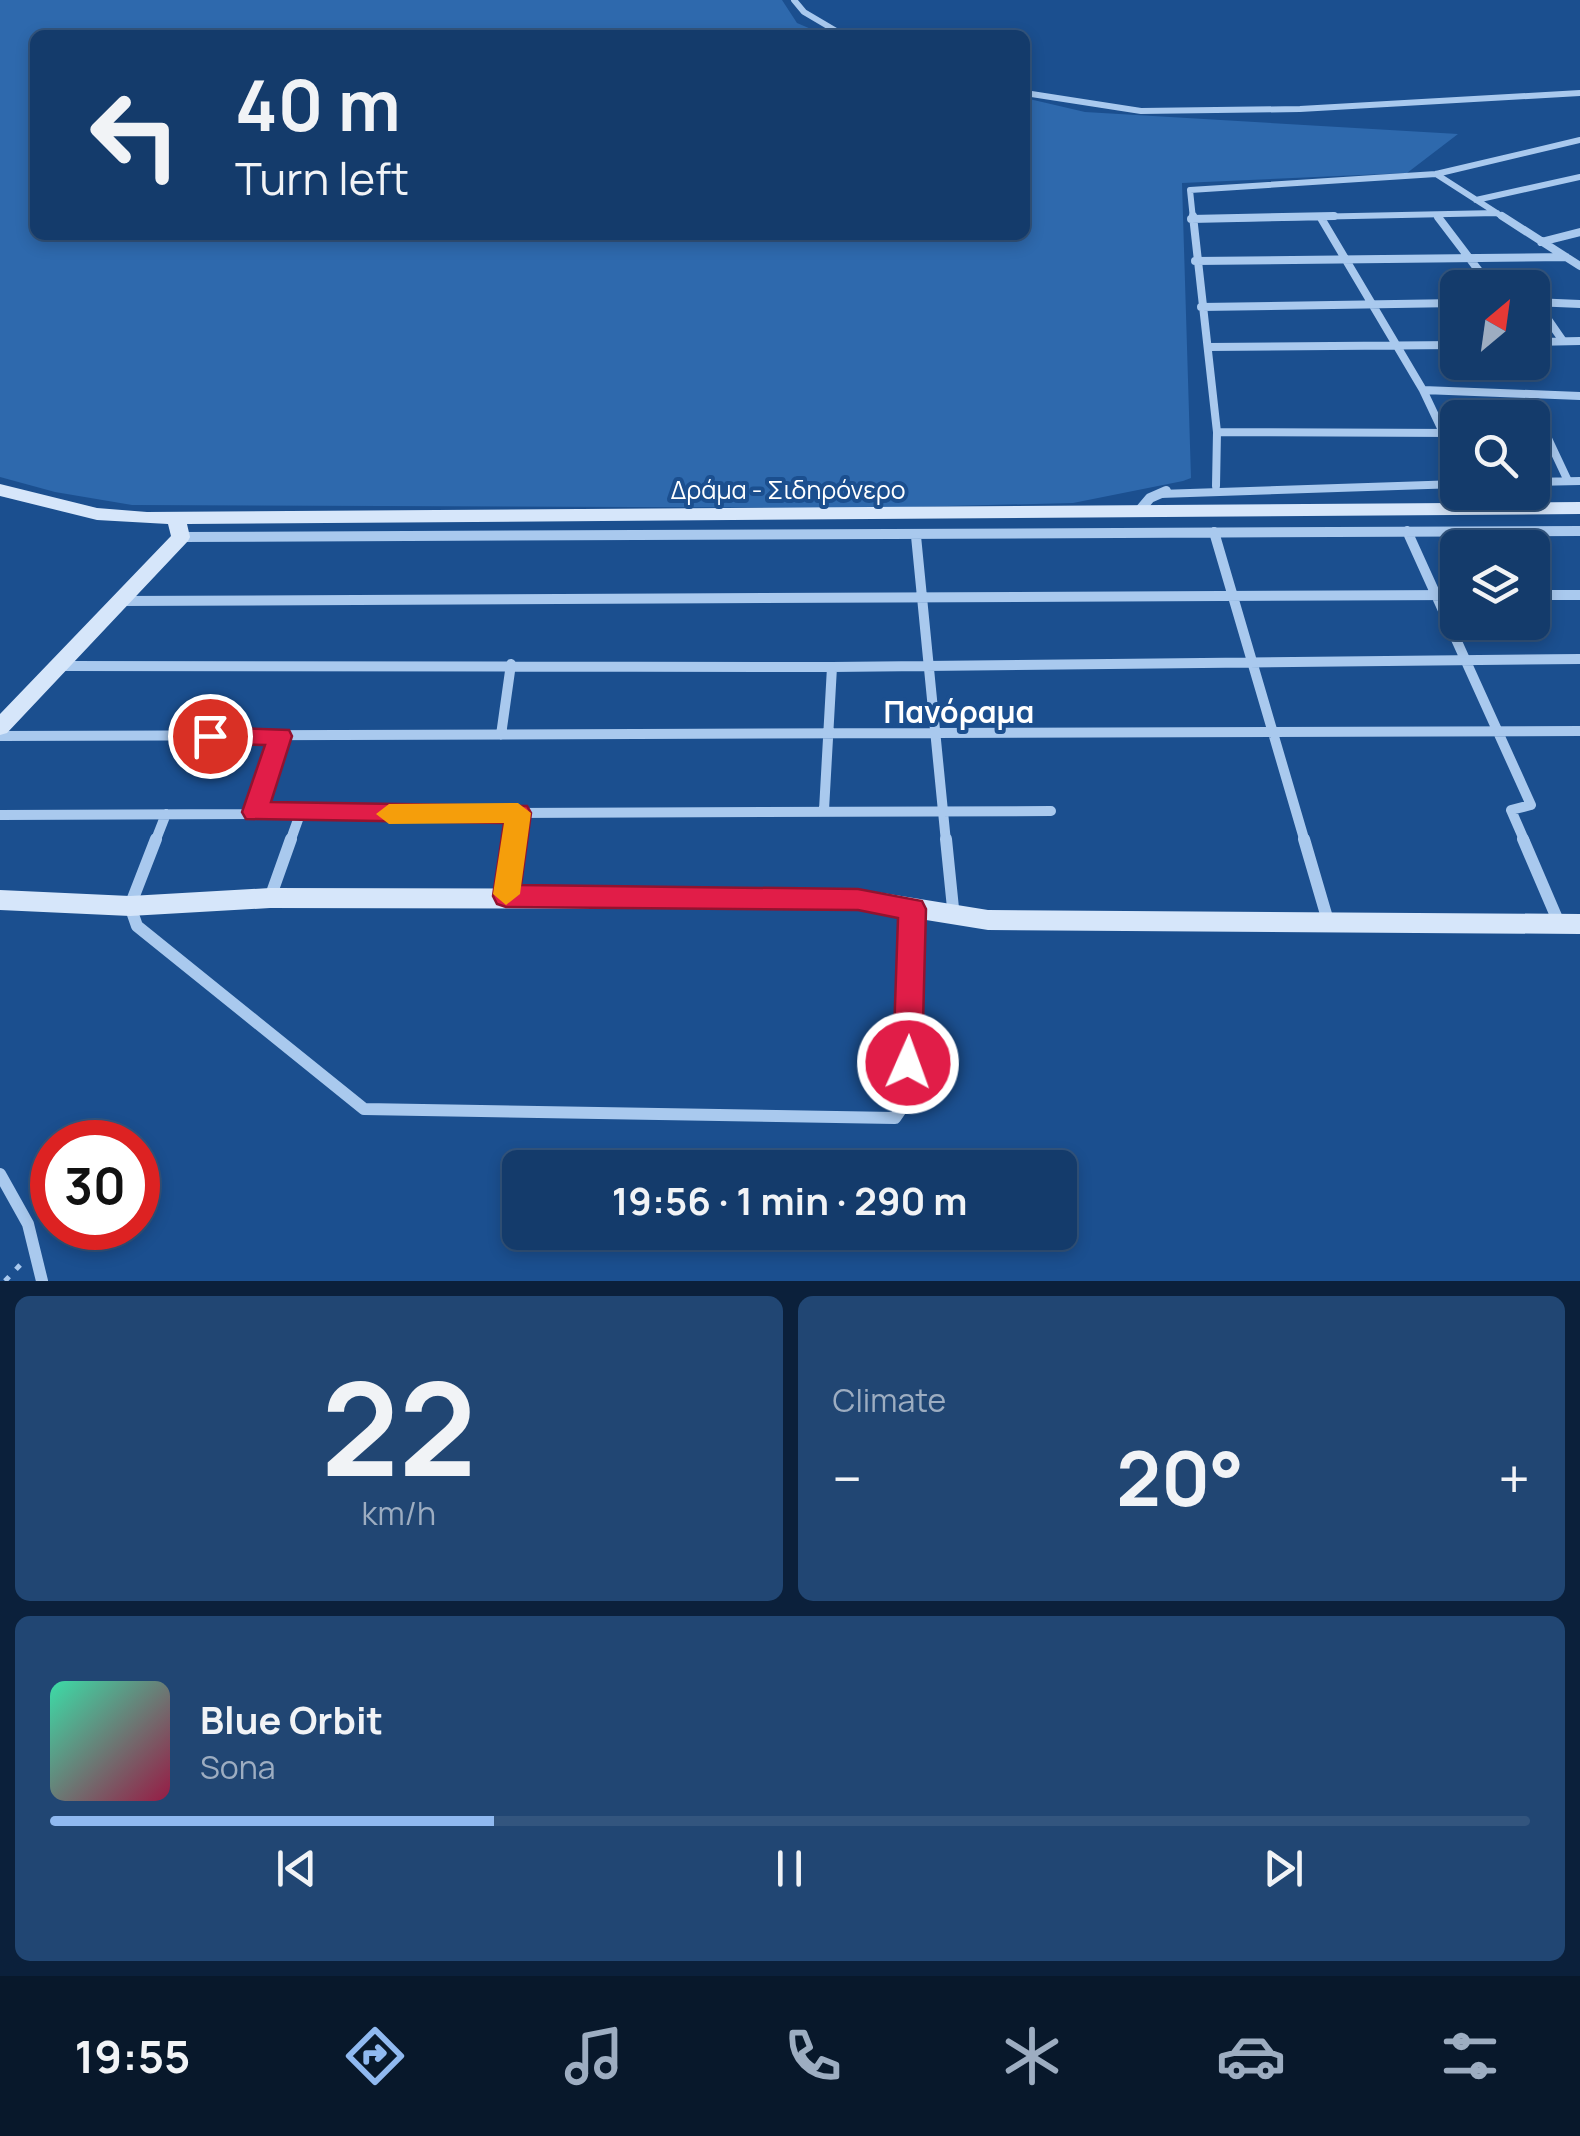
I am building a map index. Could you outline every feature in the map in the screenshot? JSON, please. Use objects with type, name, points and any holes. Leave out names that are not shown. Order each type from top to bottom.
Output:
[{"type":"street","points":[[794,0],[836,30]]},
{"type":"street","points":[[1030,93],[1140,111],[1300,110],[1580,93]]},
{"type":"street","points":[[1216,486],[1216,432],[1190,192],[1197,186],[1436,174],[1580,140]]},
{"type":"street","points":[[1436,174],[1580,266]]},
{"type":"street","points":[[1476,200],[1580,177]]},
{"type":"street","points":[[1191,218],[1438,217],[1496,213]]},
{"type":"street","points":[[1438,217],[1479,270]]},
{"type":"street","points":[[1321,218],[1400,347],[1440,424]]},
{"type":"street","points":[[1541,242],[1580,232]]},
{"type":"street","points":[[1195,261],[1566,257]]},
{"type":"street","points":[[1201,308],[1440,302]]},
{"type":"street","points":[[1550,303],[1580,304]]},
{"type":"street","points":[[1550,324],[1563,341]]},
{"type":"street","points":[[1550,341],[1580,341]]},
{"type":"street","points":[[1208,346],[1440,346]]},
{"type":"street","points":[[1424,390],[1580,396]]},
{"type":"street","points":[[1528,396],[1530,400]]},
{"type":"street","points":[[1216,432],[1440,433]]},
{"type":"street","points":[[1550,438],[1574,481]]},
{"type":"street","points":[[1139,512],[1150,498],[1169,490],[1440,484]]},
{"type":"street","name":"Δράμα - Σιδηρόνερο","points":[[0,490],[97,514],[178,528],[1580,508]]},
{"type":"street","points":[[0,727],[120,601],[178,528],[916,536],[1580,532]]},
{"type":"street","points":[[0,900],[130,906],[270,898],[506,896],[858,900],[954,918],[1569,923],[1512,810],[1531,805],[1432,595],[1407,531]]},
{"type":"street","points":[[1214,532],[1328,921]]},
{"type":"street","points":[[916,536],[954,918]]},
{"type":"street","points":[[1550,595],[1580,594]]},
{"type":"street","points":[[120,601],[1440,595]]},
{"type":"street","points":[[58,666],[832,667],[1580,659]]},
{"type":"street","points":[[502,734],[511,664]]},
{"type":"street","points":[[824,810],[832,667]]},
{"type":"street","points":[[0,736],[1580,732]]},
{"type":"street","points":[[255,812],[280,736]]},
{"type":"street","points":[[0,815],[1051,812]]},
{"type":"street","points":[[506,896],[518,813]]},
{"type":"street","points":[[166,814],[130,906],[138,926],[364,1109],[884,1121],[895,1118],[906,1102],[912,909]]},
{"type":"street","points":[[270,898],[300,814]]},
{"type":"street","points":[[0,1174],[24,1204],[38,1246],[42,1281]]},
{"type":"shaded area","points":[[0,0],[782,0],[797,23],[813,30],[30,30],[30,240],[1030,240],[1030,99],[1085,112],[1458,134],[1407,173],[1182,183],[1191,478],[1183,481],[1073,503],[867,508],[132,505],[55,492],[0,477]]},
{"type":"slow traffic","points":[[389,814],[518,813],[506,894]]},
{"type":"district","name":"Πανόραμα","points":[[959,713]]},
{"type":"route","points":[[210,736],[280,736],[255,812],[518,813],[506,896],[858,900],[912,909],[908,1063]]}]
